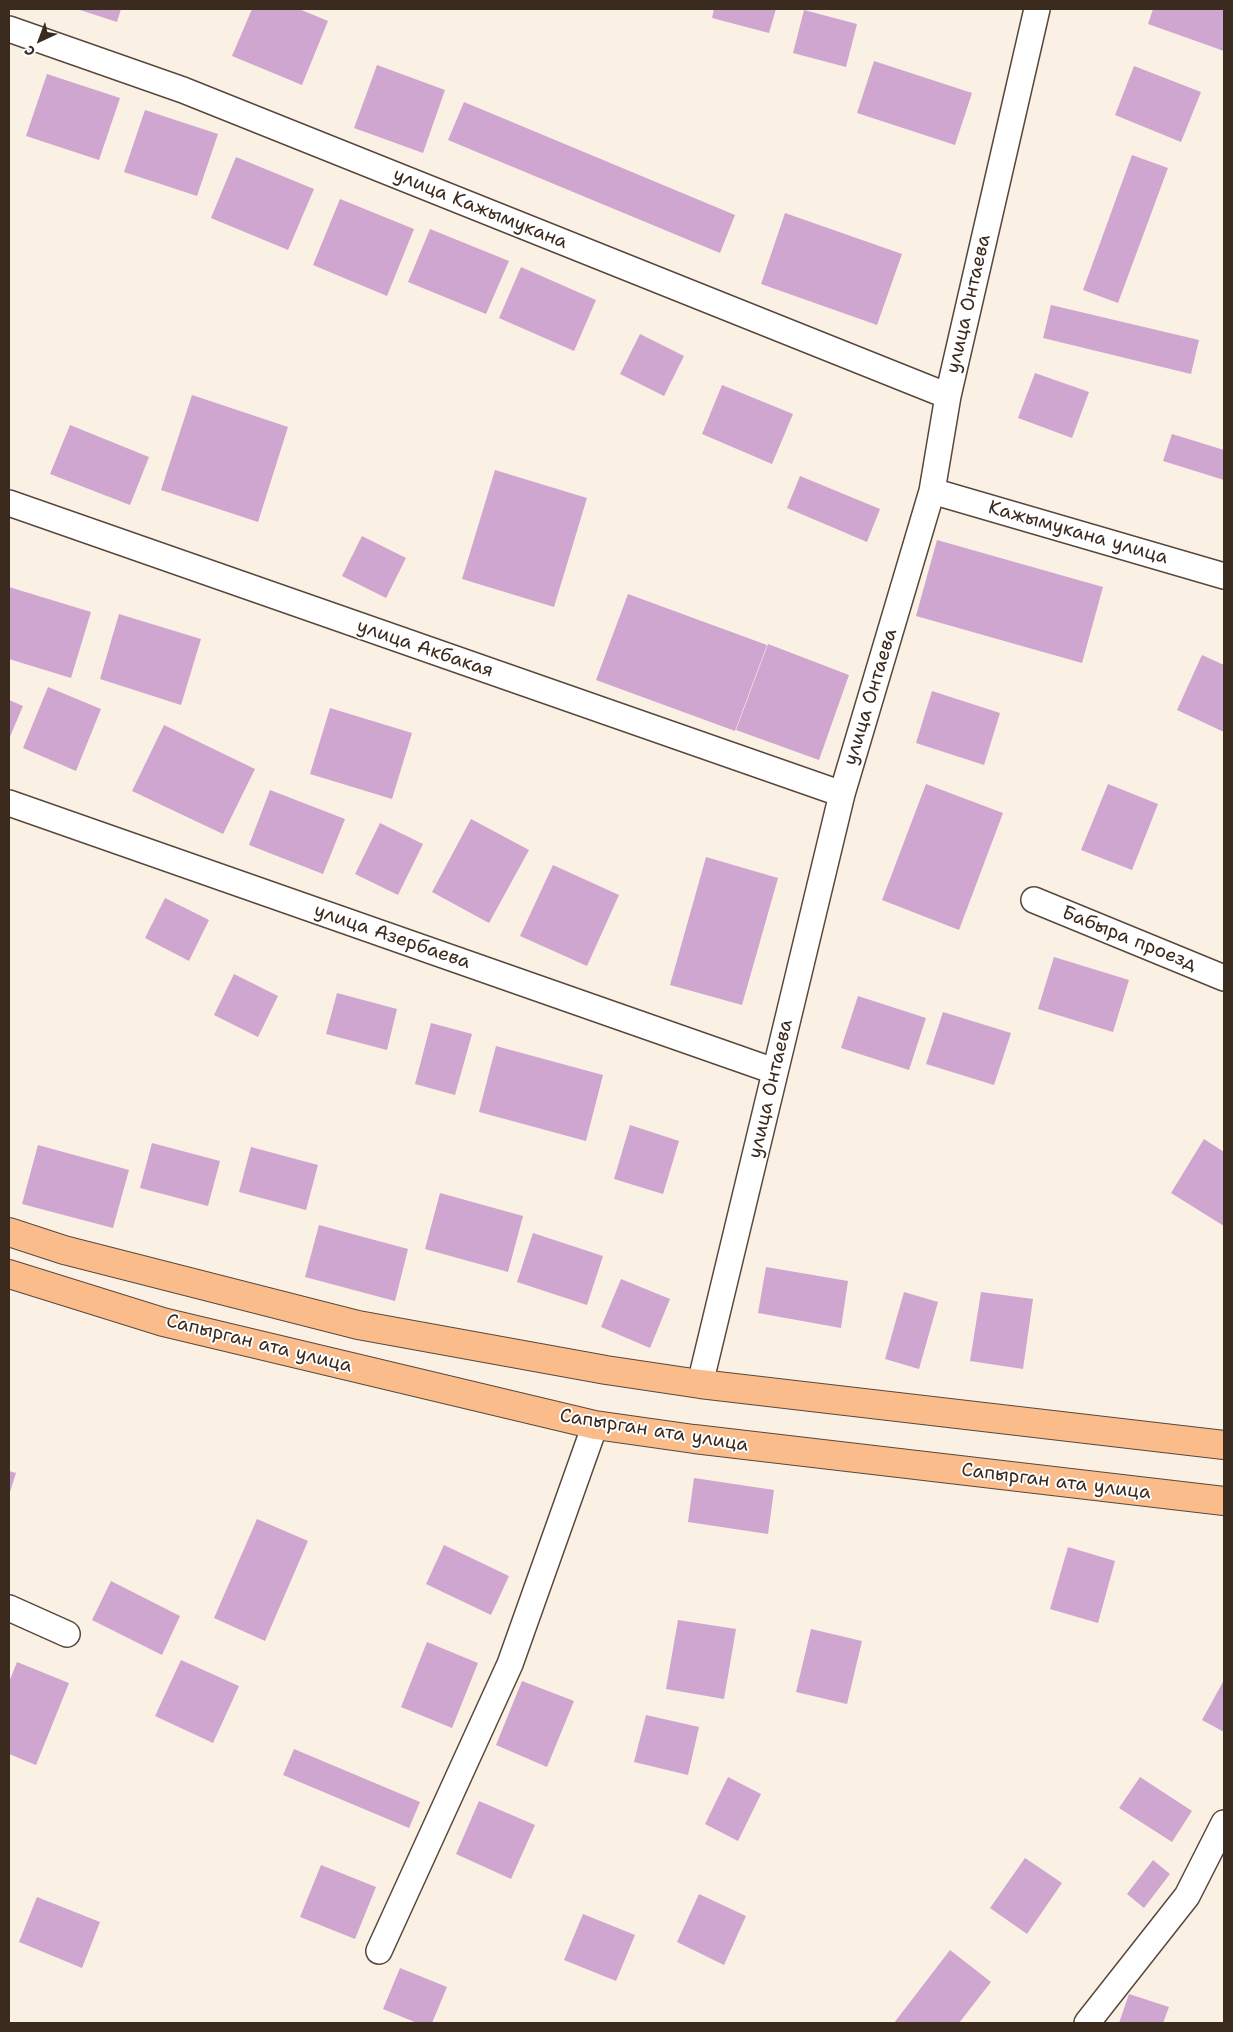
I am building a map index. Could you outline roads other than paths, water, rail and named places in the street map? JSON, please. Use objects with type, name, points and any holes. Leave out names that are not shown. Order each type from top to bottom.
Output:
[{"type":"main road","points":[[9,1232],[64,1250],[358,1325],[606,1370],[700,1384],[1224,1445]]},
{"type":"main road","name":"Сапырган ата улица","points":[[9,1274],[163,1322],[595,1425],[694,1440],[1224,1501]]},
{"type":"street","name":"улица Онтаева","points":[[700,1384],[842,794],[932,491],[948,396],[1037,9]]},
{"type":"street","name":"улица Кажымукана","points":[[9,30],[183,90],[948,396]]},
{"type":"street","name":"Кажымукана улица","points":[[932,491],[1224,576]]},
{"type":"street","name":"улица Акбакая","points":[[9,503],[842,794]]},
{"type":"street","name":"улица Азербаева","points":[[9,804],[774,1071]]},
{"type":"street","name":"Бабыра проезд","points":[[1034,900],[1224,978]]},
{"type":"street","points":[[379,1951],[510,1664],[595,1425]]},
{"type":"street","points":[[9,1608],[67,1634]]},
{"type":"street","points":[[1087,2023],[1187,1896],[1224,1823]]}]
